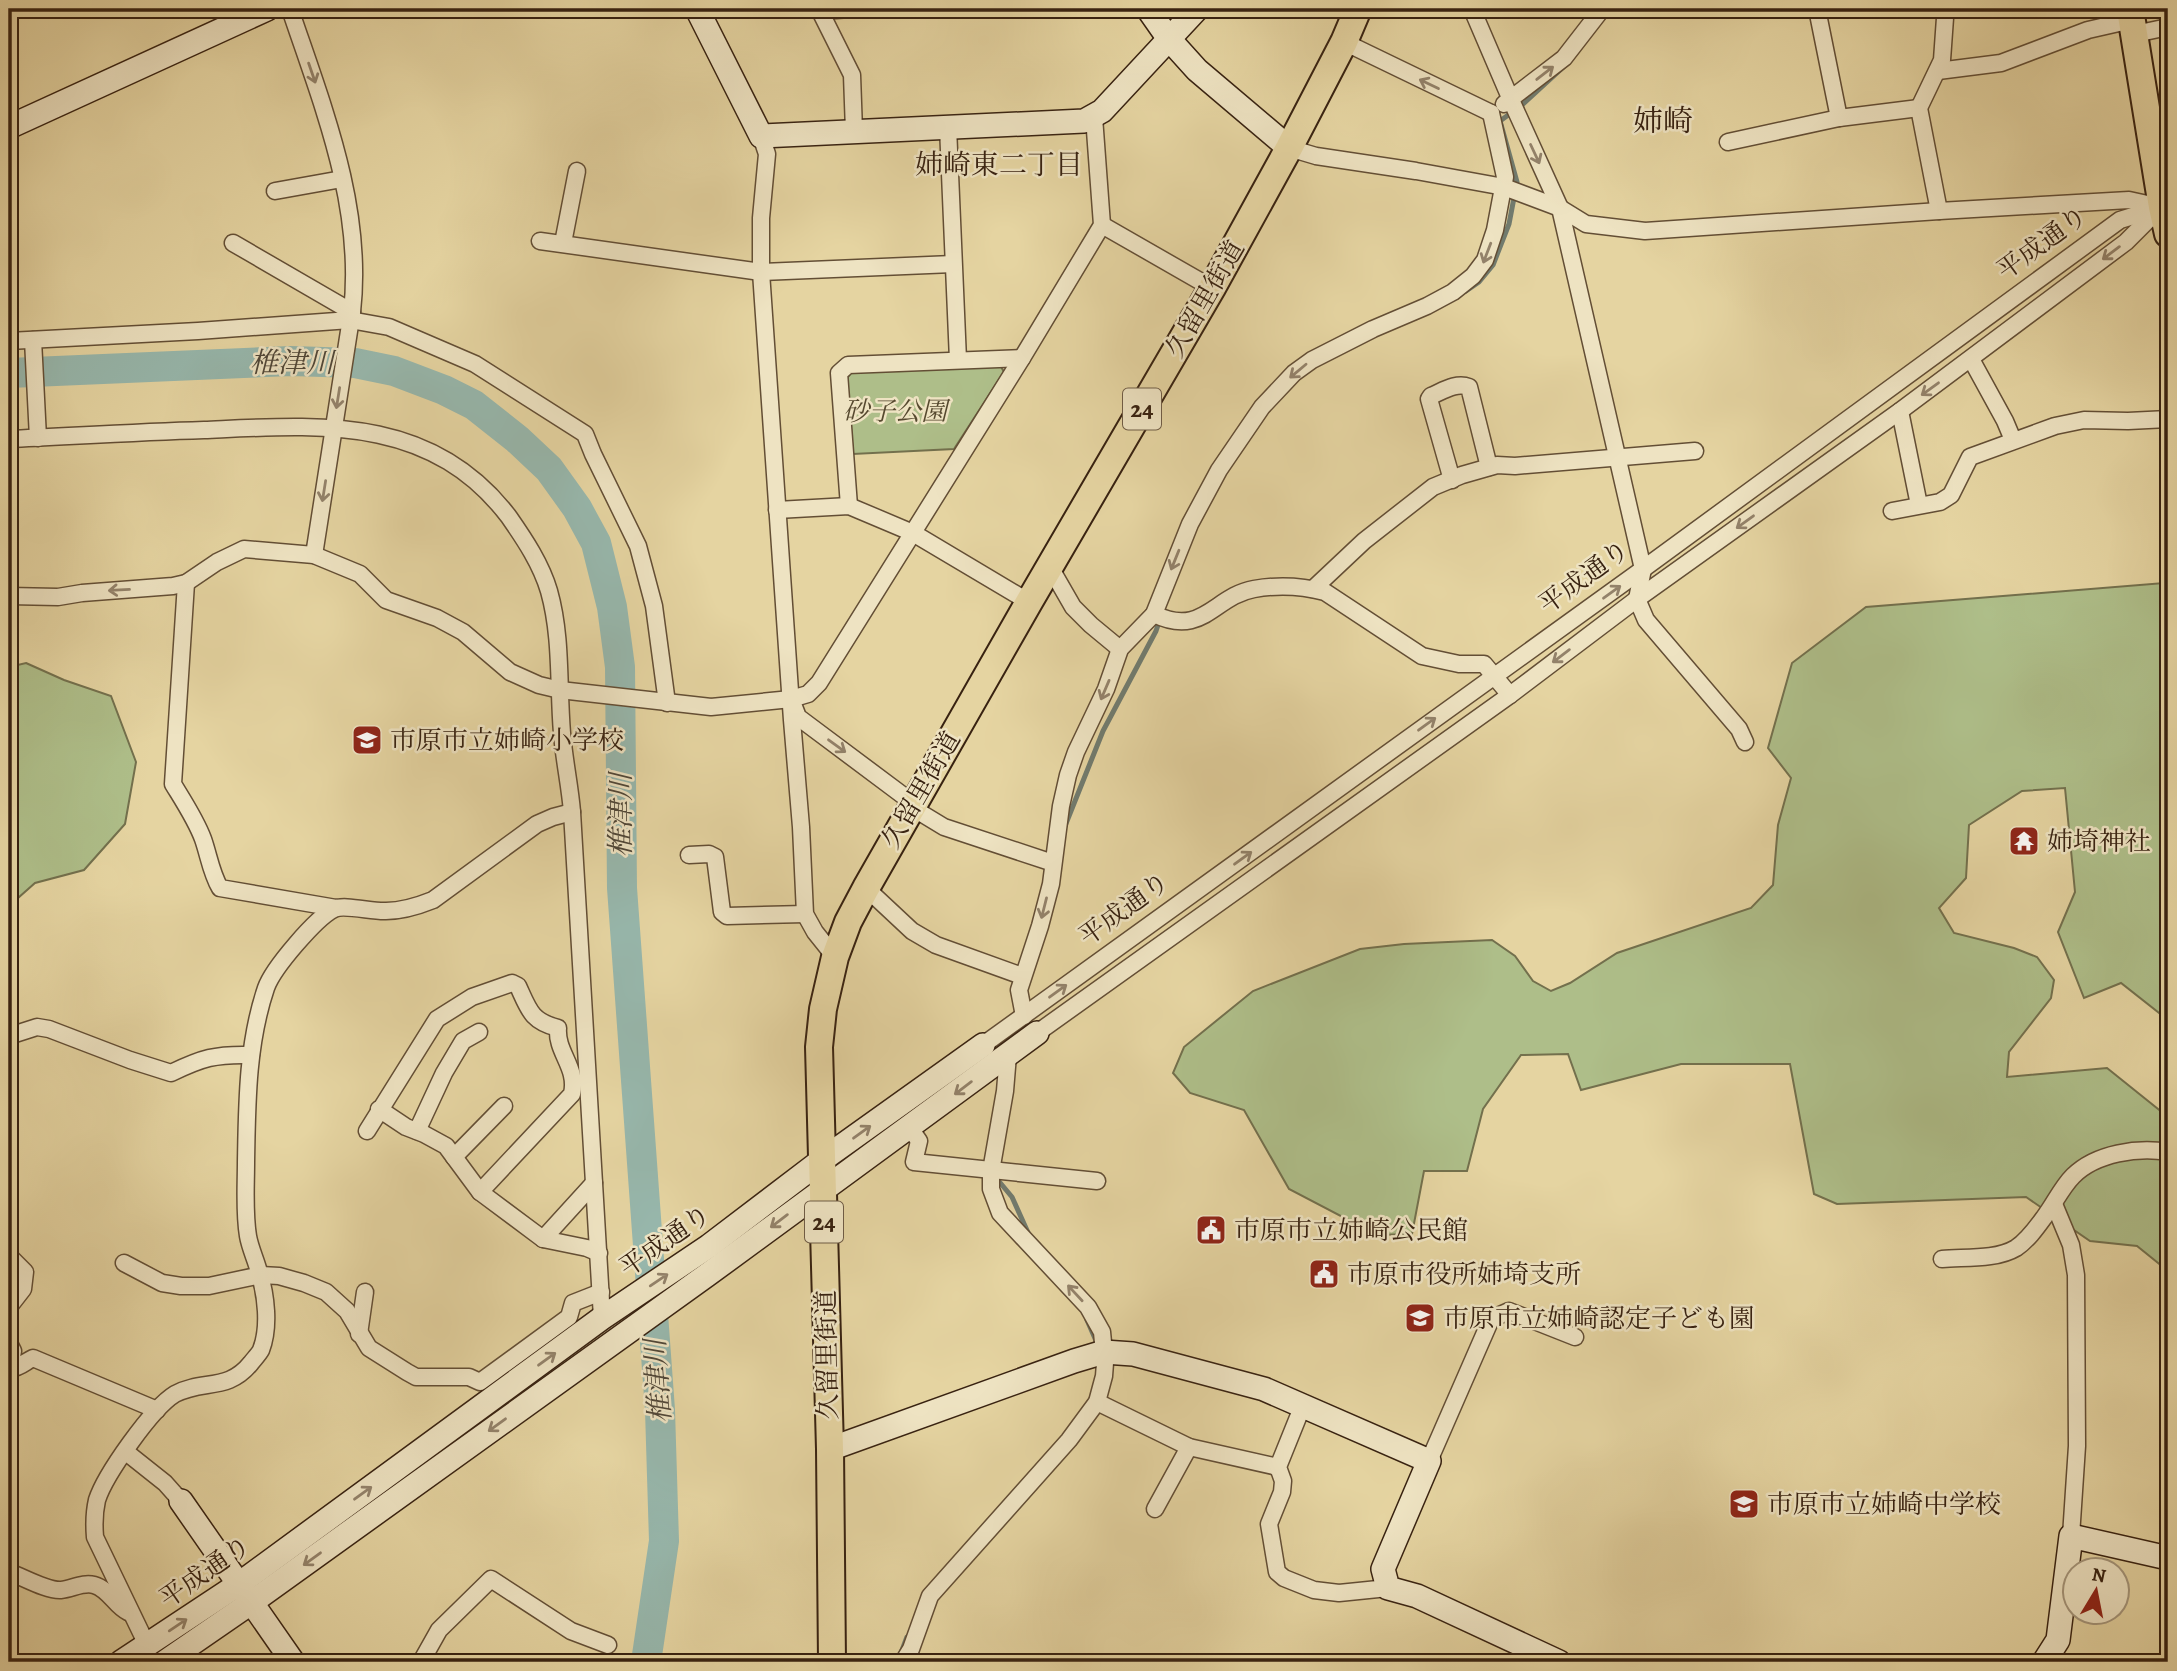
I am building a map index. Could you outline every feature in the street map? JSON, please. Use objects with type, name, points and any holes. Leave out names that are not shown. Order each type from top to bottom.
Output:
[{"type":"main road","name":"久留里街道","points":[[832,1662],[830,1449],[819,1046],[823,1009],[835,957],[848,922],[912,805],[1212,288],[1289,148],[1358,9]]},
{"type":"main road","points":[[2132,21],[2166,202],[2168,234]]},
{"type":"street","points":[[9,127],[267,9]]},
{"type":"street","points":[[290,9],[331,131],[354,246],[351,316],[314,555]]},
{"type":"street","points":[[697,9],[761,136],[767,154],[761,218],[761,272],[805,914],[835,957]]},
{"type":"street","points":[[851,9],[819,10],[852,75],[854,131]]},
{"type":"street","points":[[1148,9],[1169,39],[1197,70],[1289,148],[1316,156],[1504,187],[1560,208],[1586,224],[1645,231],[2129,200],[2166,202]]},
{"type":"street","points":[[761,136],[1084,121],[1094,117],[1197,9]]},
{"type":"street","points":[[1472,9],[1560,208],[1643,569],[1637,599],[1646,620],[1739,729],[1745,742]]},
{"type":"street","points":[[1491,113],[1564,58],[1602,9]]},
{"type":"street","points":[[1817,9],[1839,118]]},
{"type":"street","points":[[1939,211],[1919,108],[1942,60],[1945,18],[1943,9]]},
{"type":"street","points":[[1938,71],[2001,63],[2088,30],[2132,21],[2168,27]]},
{"type":"street","points":[[1343,42],[1491,113]]},
{"type":"street","points":[[1728,142],[1839,118],[1919,108]]},
{"type":"street","points":[[1031,1024],[1018,990],[1040,926],[1054,863],[1068,775],[1106,689],[1120,649],[1154,614],[1190,524],[1219,470],[1262,407],[1294,373],[1312,360],[1452,292],[1473,276],[1485,260],[1495,230],[1505,177],[1491,113]]},
{"type":"street","points":[[9,596],[58,597],[186,583],[217,562],[244,549],[314,555],[360,574],[386,600],[437,618],[463,632],[510,672],[539,685],[560,690],[711,707],[791,699],[808,694],[819,683],[1102,225],[1094,117]]},
{"type":"street","points":[[948,127],[958,360]]},
{"type":"street","points":[[562,243],[577,172]]},
{"type":"street","points":[[275,191],[342,179]]},
{"type":"street","name":"平成通り","points":[[165,1662],[246,1593],[604,1308],[709,1246],[822,1160],[983,1045],[1031,1024],[1510,695],[1637,599],[1971,359],[2126,242],[2166,202]]},
{"type":"street","name":"平成通り","points":[[121,1662],[246,1593],[707,1275],[1008,1055],[1031,1024],[1495,676],[2120,220],[2166,202]]},
{"type":"street","points":[[1102,225],[1212,288]]},
{"type":"street","points":[[540,240],[761,272],[953,264]]},
{"type":"street","points":[[233,243],[351,316],[388,327],[475,364],[585,434],[638,546],[654,606],[667,703]]},
{"type":"street","points":[[9,341],[351,316]]},
{"type":"street","points":[[33,340],[38,438]]},
{"type":"street","points":[[849,506],[839,373],[848,365],[1022,358]]},
{"type":"street","points":[[1971,359],[2013,440]]},
{"type":"street","points":[[1452,480],[1429,398],[1454,386],[1469,387],[1489,467]]},
{"type":"street","points":[[1900,411],[1919,505]]},
{"type":"street","points":[[1892,510],[1940,502],[1951,495],[1970,457],[2055,426],[2084,420],[2168,419]]},
{"type":"street","points":[[9,439],[307,425],[373,433],[421,447],[452,464],[496,501],[520,533],[535,558],[548,591],[555,626],[562,736],[572,812],[604,1308],[573,1303],[569,1317],[480,1382],[469,1377],[416,1377],[369,1348],[347,1311],[326,1292],[279,1276],[261,1275],[209,1286],[181,1286],[162,1283],[124,1263]]},
{"type":"street","points":[[1313,589],[1374,533],[1433,487],[1452,480],[1497,465],[1515,466],[1695,451]]},
{"type":"street","points":[[777,510],[849,506],[913,533],[1029,601]]},
{"type":"street","points":[[1050,567],[1073,607],[1120,649]]},
{"type":"street","points":[[186,583],[173,784],[203,839],[214,878],[220,888],[335,908]]},
{"type":"street","points":[[1154,614],[1167,620],[1188,621],[1254,589],[1313,589],[1325,592],[1422,656],[1459,664],[1484,664],[1510,695]]},
{"type":"street","points":[[791,699],[798,717],[912,805],[953,831],[1054,863]]},
{"type":"street","points":[[147,1646],[95,1537],[94,1518],[106,1481],[146,1421],[157,1410],[177,1394],[191,1388],[234,1379],[261,1351],[266,1321],[261,1275],[248,1237],[246,1202],[251,1055],[260,1012],[273,973],[325,914],[338,906],[364,911],[388,911],[433,900],[537,824],[572,812]]},
{"type":"street","points":[[689,855],[715,857],[722,912],[727,916],[805,914]]},
{"type":"street","points":[[866,888],[912,931],[936,945],[1022,976]]},
{"type":"street","points":[[367,1131],[438,1019],[471,997],[512,984],[518,986],[533,1017],[546,1025],[558,1028],[585,1018]]},
{"type":"street","points":[[9,1036],[37,1027],[49,1029],[171,1073],[200,1059],[222,1054],[251,1055]]},
{"type":"street","points":[[480,1192],[572,1094],[574,1078],[557,1039],[558,1028]]},
{"type":"street","points":[[417,1131],[444,1073],[463,1041],[479,1032]]},
{"type":"street","points":[[903,1662],[911,1649],[930,1597],[1069,1440],[1097,1402],[1104,1376],[1102,1332],[1088,1307],[1000,1213],[991,1189],[991,1171],[1005,1091],[1008,1055]]},
{"type":"street","points":[[454,1157],[504,1106]]},
{"type":"street","points":[[379,1109],[406,1127],[446,1146],[480,1192],[543,1239],[599,1253]]},
{"type":"street","points":[[910,1128],[919,1141],[914,1162],[1097,1181]]},
{"type":"street","points":[[1942,1259],[1996,1255],[2016,1248],[2030,1236],[2073,1177],[2090,1164],[2123,1152],[2148,1149],[2168,1152]]},
{"type":"street","points":[[543,1239],[594,1183]]},
{"type":"street","points":[[2044,1662],[2058,1640],[2071,1536],[2077,1446],[2076,1275],[2071,1245],[2054,1204]]},
{"type":"street","points":[[9,1256],[25,1272],[23,1289],[9,1307]]},
{"type":"street","points":[[359,1335],[365,1292]]},
{"type":"street","points":[[1388,1588],[1382,1569],[1491,1319],[1509,1311],[1575,1337]]},
{"type":"street","points":[[9,1343],[13,1351],[10,1362],[12,1368],[18,1368],[33,1358],[157,1410]]},
{"type":"street","points":[[830,1449],[1074,1360],[1104,1352],[1133,1354],[1264,1389],[1429,1461]]},
{"type":"street","points":[[1097,1402],[1188,1447],[1278,1467]]},
{"type":"street","points":[[1303,1405],[1278,1467],[1283,1481],[1282,1492],[1269,1524],[1277,1572],[1284,1578],[1314,1590],[1339,1593],[1388,1588],[1417,1596],[1559,1662]]},
{"type":"street","points":[[1155,1509],[1188,1447]]},
{"type":"street","points":[[126,1452],[165,1483],[181,1501],[293,1662]]},
{"type":"street","points":[[2071,1536],[2168,1558]]},
{"type":"street","points":[[9,1572],[59,1591],[86,1584],[93,1585],[133,1615]]},
{"type":"street","points":[[421,1662],[439,1630],[491,1579],[571,1631],[608,1645]]},
{"type":"green space","name":"砂子公園","points":[[1000,365],[1004,372],[954,449],[853,454],[847,378],[852,372]]},
{"type":"green space","points":[[2164,583],[2168,589],[2168,1020],[2121,983],[2084,998],[2058,932],[2075,892],[2065,788],[2022,791],[1969,825],[1966,878],[1939,908],[1954,933],[2014,948],[2037,957],[2054,980],[2051,998],[2009,1052],[2007,1077],[2107,1068],[2168,1117],[2168,1271],[2137,1246],[2090,1241],[2026,1197],[1837,1204],[1814,1194],[1790,1064],[1681,1064],[1581,1090],[1568,1054],[1521,1055],[1483,1109],[1467,1171],[1424,1171],[1412,1234],[1377,1235],[1289,1189],[1244,1110],[1190,1093],[1173,1073],[1184,1047],[1253,991],[1360,949],[1492,940],[1515,956],[1533,981],[1551,991],[1570,983],[1617,953],[1751,908],[1773,885],[1778,825],[1791,778],[1768,748],[1792,663],[1866,607]]},
{"type":"green space","points":[[26,663],[111,696],[136,762],[125,824],[84,870],[35,883],[9,906],[9,667]]},
{"type":"waterway","points":[[1466,291],[1479,282],[1493,265],[1509,224],[1517,182],[1500,121],[1522,105],[1570,61]]},
{"type":"waterway","name":"椎津川","points":[[9,373],[291,361],[355,363],[394,371],[474,405],[517,439],[549,469],[577,508],[596,543],[612,607],[620,667],[622,888],[660,1410],[664,1541],[646,1662]]},
{"type":"waterway","points":[[1065,826],[1103,731],[1160,619]]},
{"type":"waterway","points":[[997,1179],[1012,1197],[1030,1237]]},
{"type":"waterway","points":[[1087,1320],[1097,1343]]},
{"type":"waterway","points":[[894,1662],[907,1637]]},
{"type":"place","name":"市原市立姉崎小学校","points":[[367,740]]},
{"type":"place","name":"姉埼神社","points":[[2024,841]]},
{"type":"place","name":"市原市立姉崎公民館","points":[[1211,1230]]},
{"type":"place","name":"市原市役所姉埼支所","points":[[1324,1274]]},
{"type":"place","name":"市原市立姉崎認定子ども園","points":[[1420,1318]]},
{"type":"place","name":"市原市立姉崎中学校","points":[[1744,1504]]},
{"type":"district","name":"姉崎","points":[[1663,121]]},
{"type":"district","name":"姉崎東二丁目","points":[[999,165]]}]
